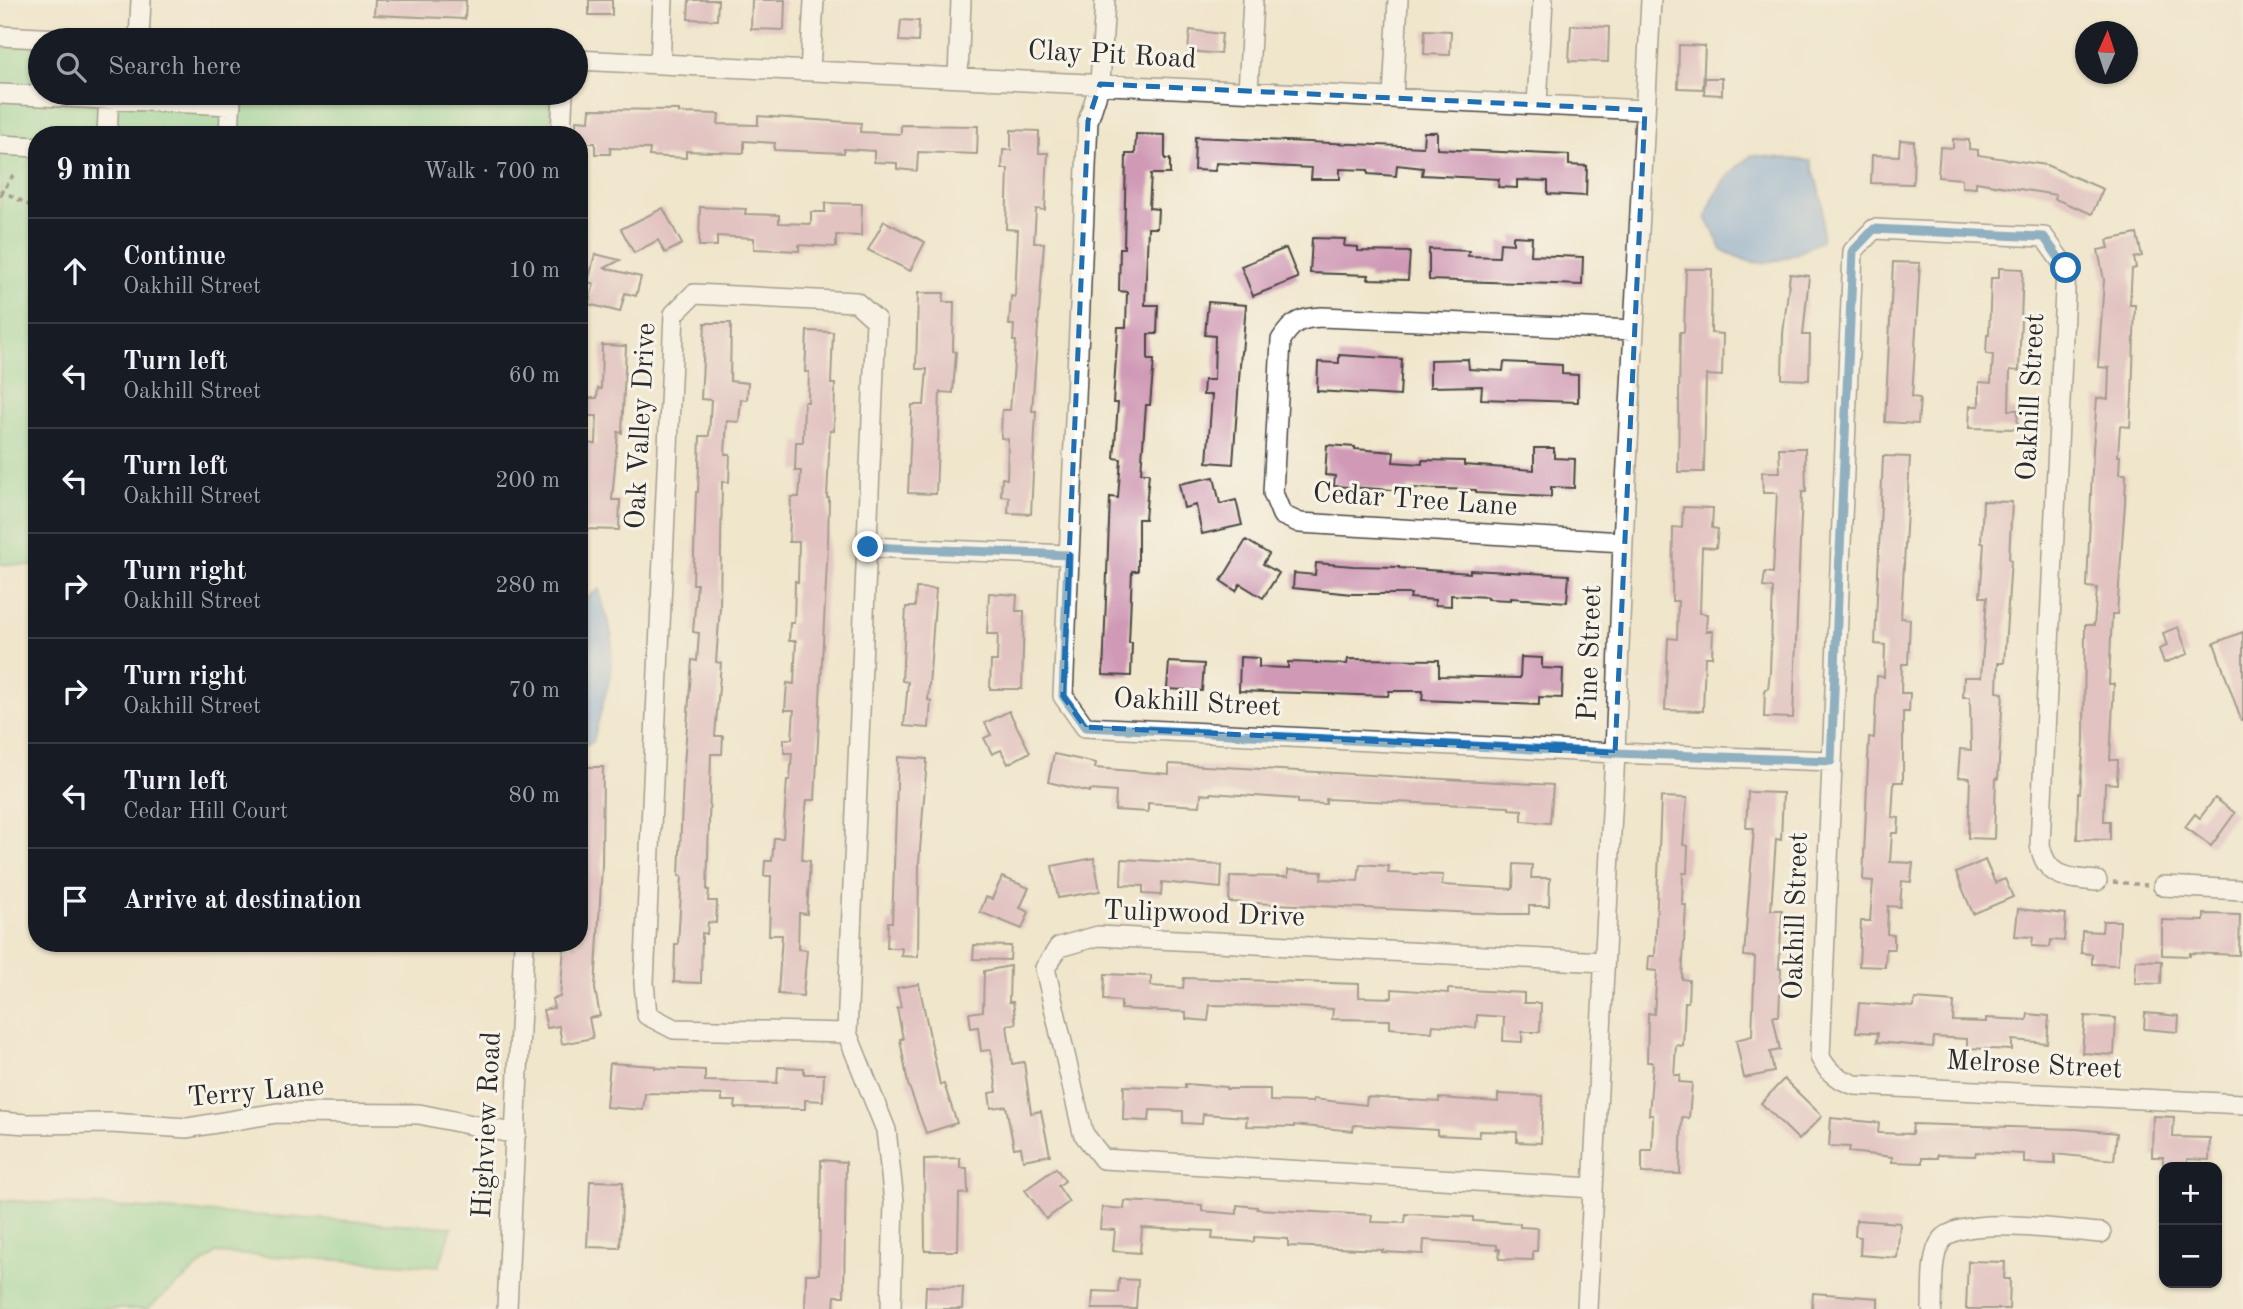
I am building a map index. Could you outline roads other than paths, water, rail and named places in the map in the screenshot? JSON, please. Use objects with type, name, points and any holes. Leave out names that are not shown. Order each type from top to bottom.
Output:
[{"type":"street","points":[[140,28],[141,0]]},
{"type":"street","points":[[660,64],[663,0]]},
{"type":"street","points":[[810,71],[814,0]]},
{"type":"street","points":[[958,77],[961,0]]},
{"type":"street","name":"Oakhill Street","points":[[1105,0],[1100,84],[1088,121],[1063,696],[1085,727],[1831,761]]},
{"type":"street","points":[[1248,90],[1253,0]]},
{"type":"street","points":[[1393,97],[1398,0]]},
{"type":"street","points":[[1537,104],[1543,0]]},
{"type":"street","name":"Pine Street","points":[[1587,1309],[1651,0]]},
{"type":"street","points":[[0,36],[28,37]]},
{"type":"street","name":"Clay Pit Road","points":[[588,61],[1646,110]]},
{"type":"street","points":[[0,94],[28,95]]},
{"type":"street","points":[[107,126],[109,105]]},
{"type":"street","points":[[230,126],[231,105]]},
{"type":"street","points":[[561,126],[562,105]]},
{"type":"street","points":[[0,145],[28,147]]},
{"type":"street","name":"Oakhill Street","points":[[1827,1070],[1820,1057],[1853,251],[1874,229],[2044,237],[2066,268],[2040,845],[2042,858],[2049,868],[2064,877],[2097,881]]},
{"type":"street","name":"Oak Valley Drive","points":[[847,1033],[674,1029],[647,1015],[644,984],[674,314],[694,294],[856,302],[876,320],[847,1033],[886,1130],[894,1202],[891,1309]]},
{"type":"street","name":"Cedar Tree Lane","points":[[1623,542],[1300,523],[1282,514],[1273,493],[1274,465],[1281,340],[1288,329],[1304,318],[1634,330]]},
{"type":"street","points":[[868,547],[1068,555]]},
{"type":"street","points":[[2163,886],[2243,890]]},
{"type":"street","name":"Tulipwood Drive","points":[[1593,1188],[1103,1159],[1083,1133],[1045,968],[1059,947],[1098,936],[1604,962]]},
{"type":"street","name":"Highview Road","points":[[508,1309],[524,952]]},
{"type":"street","name":"Melrose Street","points":[[1827,1070],[1836,1079],[1855,1086],[2243,1104]]},
{"type":"street","name":"Terry Lane","points":[[0,1122],[111,1123],[187,1128],[278,1113],[419,1114],[516,1134]]},
{"type":"street","points":[[1932,1309],[1935,1257],[1942,1239],[1962,1227],[1990,1225],[2101,1233]]},
{"type":"water","points":[[1752,155],[1811,161],[1823,204],[1822,240],[1777,261],[1757,263],[1722,250],[1706,217],[1723,182]]},
{"type":"water","points":[[599,589],[612,636],[611,672],[593,742],[588,744],[588,597]]}]
